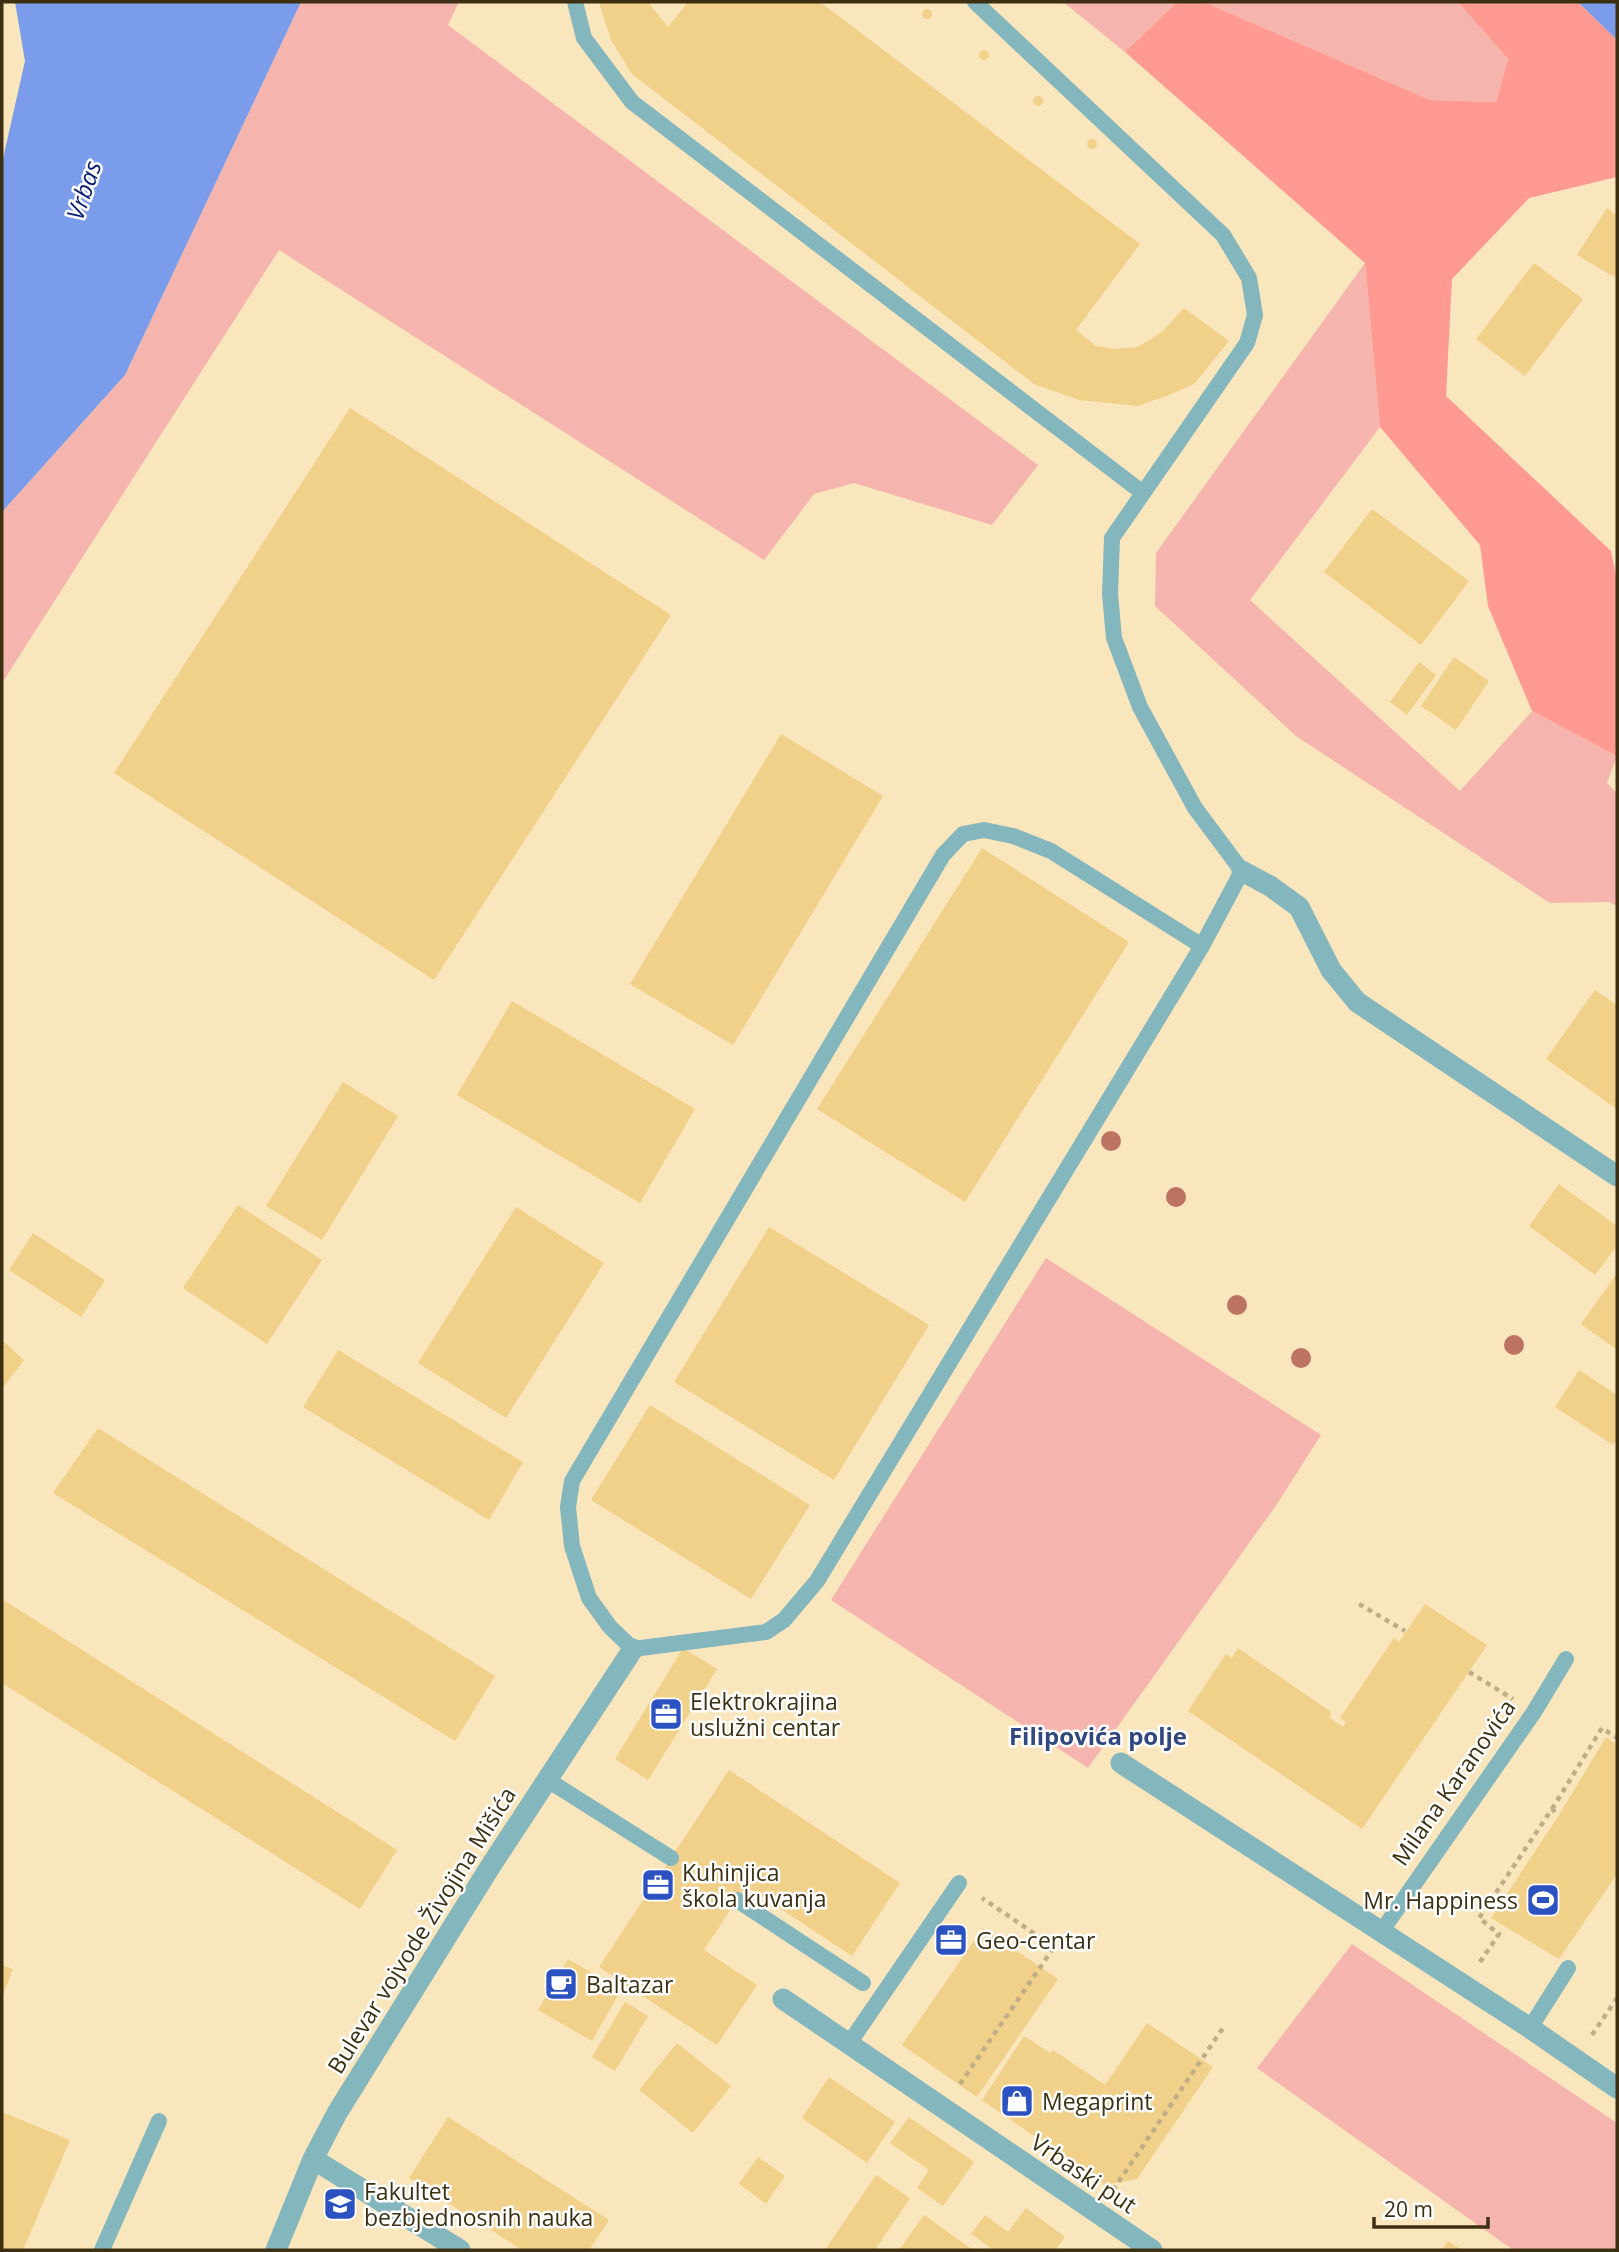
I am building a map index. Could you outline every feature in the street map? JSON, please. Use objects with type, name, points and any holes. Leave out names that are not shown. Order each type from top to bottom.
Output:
[{"type":"street","points":[[1242,871],[1299,906],[1331,970],[1357,1002],[1617,1176]]},
{"type":"street","name":"Bulevar vojvode Živojina Mišića","points":[[276,2250],[313,2159],[337,2113],[547,1779],[633,1649]]},
{"type":"street","points":[[1121,1763],[1530,2028],[1617,2088]]},
{"type":"street","name":"Vrbaski put","points":[[783,1999],[1152,2250]]},
{"type":"street","points":[[313,2159],[460,2250]]},
{"type":"lane","points":[[575,2],[584,38],[632,102],[1143,494]]},
{"type":"lane","points":[[975,2],[1223,235],[1249,278],[1255,315],[1247,342],[1112,538],[1110,594],[1114,638],[1140,707],[1195,808],[1242,871],[1202,946],[817,1581],[784,1620],[766,1632],[633,1649],[610,1627],[589,1598],[572,1546],[568,1507],[572,1481],[943,855],[963,834],[985,830],[1013,836],[1051,851],[1202,946]]},
{"type":"lane","name":"Milana Karanovića","points":[[1381,1932],[1534,1712],[1566,1659]]},
{"type":"lane","points":[[547,1779],[671,1858]]},
{"type":"lane","points":[[848,2045],[959,1883]]},
{"type":"lane","points":[[737,1900],[863,1983]]},
{"type":"lane","points":[[1530,2028],[1568,1968]]},
{"type":"lane","points":[[102,2250],[159,2121]]},
{"type":"path","points":[[1359,1604],[1405,1632]]},
{"type":"path","points":[[1469,1672],[1534,1712]]},
{"type":"path","points":[[1478,1965],[1499,1934],[1479,1918],[1552,1810],[1602,1728],[1617,1738]]},
{"type":"path","points":[[1552,1810],[1559,1815]]},
{"type":"path","points":[[944,2108],[1054,1947],[959,1883]]},
{"type":"path","points":[[1589,2039],[1617,1998]]},
{"type":"path","points":[[1097,2214],[1225,2025]]},
{"type":"shaded area","points":[[301,2],[459,2],[448,25],[1038,465],[992,525],[854,483],[814,494],[764,560],[279,250],[2,683],[2,512],[125,375]]},
{"type":"shaded area","points":[[1063,2],[1177,2],[1125,52]]},
{"type":"shaded area","points":[[1177,2],[1204,2],[1430,100],[1496,102],[1508,59],[1458,2],[1578,2],[1617,40],[1617,177],[1529,198],[1452,279],[1446,396],[1611,551],[1617,580],[1617,756],[1532,711],[1488,606],[1480,545],[1380,427],[1365,263],[1125,52]]},
{"type":"shaded area","points":[[1204,2],[1458,2],[1508,59],[1496,102],[1430,100]]},
{"type":"shaded area","points":[[1365,263],[1380,427],[1250,600],[1460,791],[1532,711],[1617,756],[1607,783],[1617,793],[1617,906],[1609,902],[1550,903],[1296,736],[1155,606],[1156,553]]},
{"type":"shaded area","points":[[1046,1258],[1321,1435],[1277,1504],[1088,1768],[831,1600]]},
{"type":"shaded area","points":[[1352,1944],[1617,2123],[1617,2250],[1513,2250],[1257,2068]]},
{"type":"water","name":"Vrbas","points":[[15,2],[301,2],[125,375],[2,512],[2,163],[25,61]]},
{"type":"water","points":[[1578,2],[1617,2],[1617,40]]},
{"type":"building","points":[[599,2],[648,2],[668,27],[688,2],[820,2],[1140,244],[1076,330],[1096,346],[1116,349],[1138,347],[1162,332],[1184,308],[1229,341],[1194,384],[1137,406],[1079,400],[1034,384],[632,74],[611,40]]},
{"type":"building","points":[[927,9],[931,10],[931,18],[927,19],[923,18],[922,14],[923,10]]},
{"type":"building","points":[[984,50],[988,51],[988,59],[984,60],[980,59],[979,55],[980,51]]},
{"type":"building","points":[[1038,96],[1042,97],[1042,105],[1038,106],[1034,105],[1033,101],[1034,97]]},
{"type":"building","points":[[1092,139],[1096,140],[1096,148],[1092,149],[1088,148],[1087,144],[1088,140]]},
{"type":"building","points":[[1607,208],[1617,215],[1617,273],[1614,277],[1577,255]]},
{"type":"building","points":[[1534,263],[1583,299],[1525,376],[1476,339]]},
{"type":"building","points":[[350,408],[671,615],[434,980],[114,773]]},
{"type":"building","points":[[1372,509],[1469,581],[1421,645],[1324,572]]},
{"type":"building","points":[[1454,657],[1489,681],[1456,730],[1421,706]]},
{"type":"building","points":[[1419,662],[1436,675],[1407,715],[1390,702]]},
{"type":"building","points":[[781,734],[883,796],[733,1045],[630,984]]},
{"type":"building","points":[[982,848],[1129,942],[965,1202],[817,1109]]},
{"type":"building","points":[[1595,990],[1617,1005],[1617,1109],[1546,1059]]},
{"type":"building","points":[[512,1001],[695,1109],[640,1203],[457,1095]]},
{"type":"building","points":[[343,1082],[398,1116],[322,1240],[266,1206]]},
{"type":"building","points":[[1559,1184],[1617,1226],[1617,1246],[1595,1275],[1529,1226]]},
{"type":"building","points":[[238,1205],[322,1260],[267,1344],[183,1288]]},
{"type":"building","points":[[516,1207],[604,1263],[506,1418],[418,1363]]},
{"type":"building","points":[[769,1227],[929,1325],[834,1480],[674,1382]]},
{"type":"building","points":[[33,1233],[105,1280],[81,1317],[9,1270]]},
{"type":"building","points":[[1617,1273],[1617,1350],[1581,1324]]},
{"type":"building","points":[[2,1340],[24,1360],[2,1389]]},
{"type":"building","points":[[338,1350],[523,1462],[489,1520],[303,1407]]},
{"type":"building","points":[[1579,1370],[1617,1395],[1617,1439],[1613,1445],[1555,1407]]},
{"type":"building","points":[[650,1405],[810,1505],[751,1599],[591,1500]]},
{"type":"building","points":[[98,1428],[495,1676],[455,1741],[53,1493]]},
{"type":"building","points":[[2,1599],[397,1850],[360,1909],[2,1683]]},
{"type":"building","points":[[1425,1604],[1487,1645],[1362,1829],[1188,1711],[1226,1654],[1232,1658],[1238,1648],[1331,1712],[1330,1718],[1343,1727],[1346,1722],[1340,1718],[1394,1638],[1399,1642]]},
{"type":"building","name":"Elektrokrajina uslužni centar","points":[[683,1648],[717,1669],[648,1780],[615,1759]]},
{"type":"building","points":[[1606,1737],[1617,1745],[1617,1874],[1559,1959],[1491,1918],[1559,1815]]},
{"type":"building","points":[[729,1770],[900,1883],[852,1956],[746,1886],[704,1950],[757,1985],[717,2045],[599,1967]]},
{"type":"building","points":[[983,1928],[1058,1979],[977,2097],[902,2045]]},
{"type":"building","points":[[568,1959],[621,1990],[592,2041],[538,2010]]},
{"type":"building","points":[[2,1965],[13,1969],[2,1997]]},
{"type":"building","points":[[625,2002],[648,2016],[615,2071],[592,2057]]},
{"type":"building","points":[[1147,2023],[1213,2067],[1137,2179],[1105,2185],[982,2100],[1024,2036],[1050,2053],[1053,2050],[1105,2085]]},
{"type":"building","points":[[677,2043],[731,2086],[693,2133],[639,2090]]},
{"type":"building","points":[[829,2077],[895,2122],[867,2163],[802,2118]]},
{"type":"building","points":[[2,2112],[70,2140],[23,2250],[2,2250]]},
{"type":"building","points":[[448,2117],[609,2220],[589,2250],[522,2250],[409,2178]]},
{"type":"building","points":[[909,2117],[974,2162],[943,2206],[917,2188],[929,2170],[890,2143]]},
{"type":"building","points":[[758,2157],[785,2176],[766,2204],[739,2184]]},
{"type":"building","points":[[876,2175],[910,2198],[875,2250],[825,2250]]},
{"type":"building","points":[[1026,2208],[1065,2237],[1055,2250],[994,2250],[971,2234],[985,2215],[1008,2232]]},
{"type":"building","points":[[924,2215],[973,2250],[899,2250]]},
{"type":"building","points":[[1448,2241],[1462,2250],[1442,2250]]},
{"type":"place","name":"Elektrokrajina uslužni centar","points":[[666,1714]]},
{"type":"place","name":"Kuhinjica škola kuvanja","points":[[658,1885]]},
{"type":"place","name":"Mr. Happiness","points":[[1543,1900]]},
{"type":"place","name":"Geo-centar","points":[[951,1940]]},
{"type":"place","name":"Baltazar","points":[[561,1984]]},
{"type":"place","name":"Megaprint","points":[[1017,2101]]},
{"type":"place","name":"Fakultet bezbjednosnih nauka","points":[[340,2204]]},
{"type":"district","name":"Filipovića polje","points":[[1098,1735]]}]
